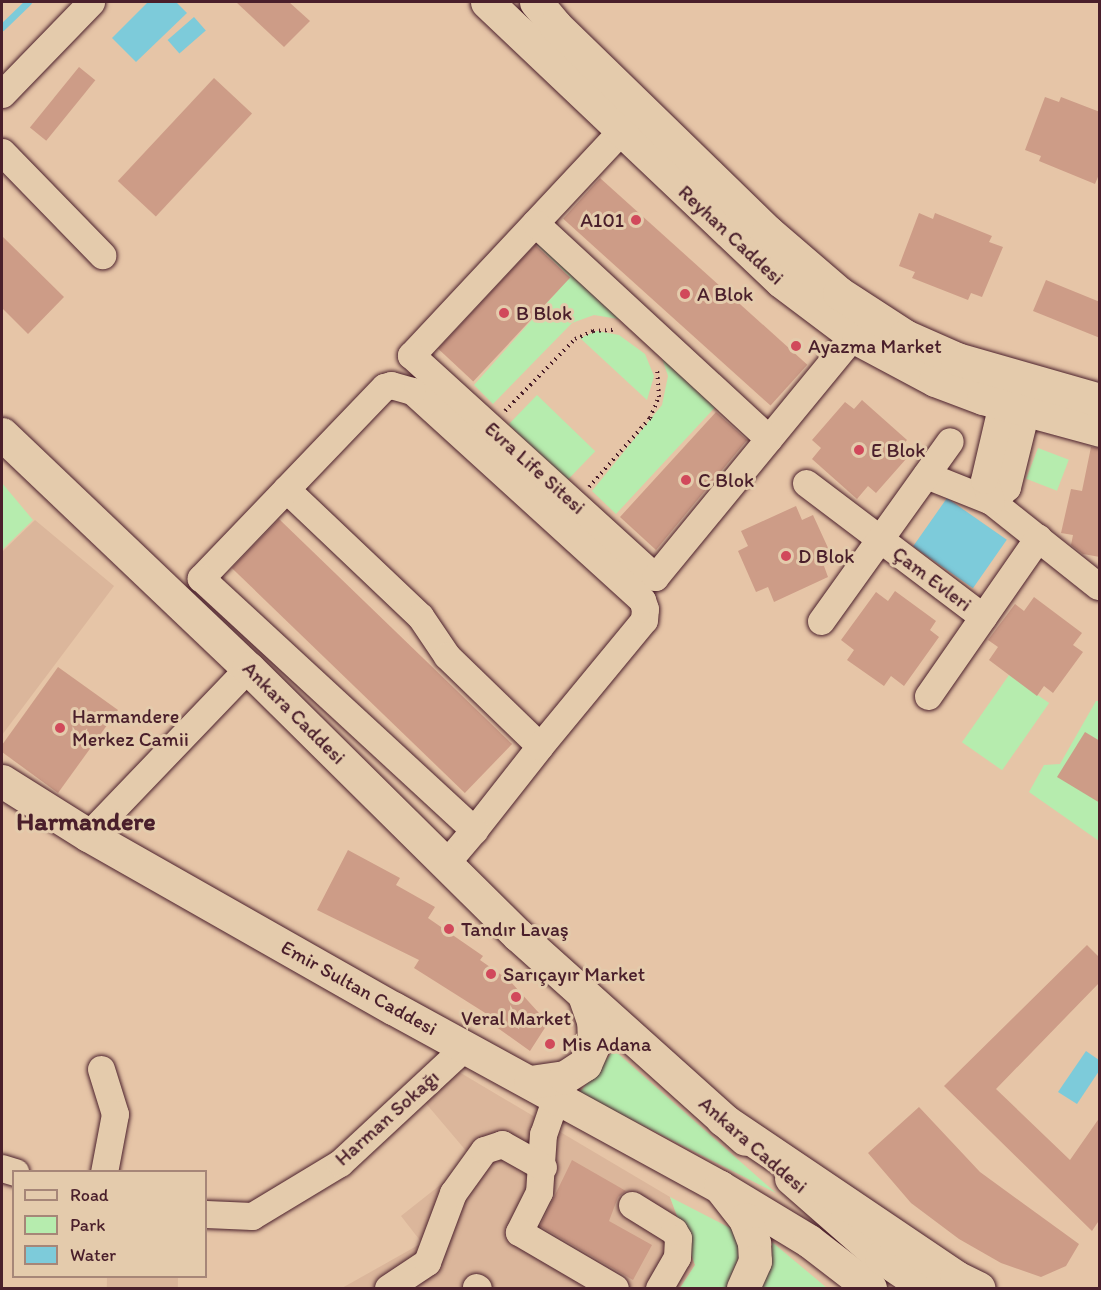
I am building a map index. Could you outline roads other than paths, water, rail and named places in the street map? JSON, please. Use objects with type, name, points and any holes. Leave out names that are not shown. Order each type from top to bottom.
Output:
[{"type":"main road","name":"Reyhan Caddesi","points":[[487,2],[621,132],[792,291],[853,336],[935,380],[1017,400],[1100,430]]},
{"type":"main road","name":"Reyhan Caddesi","points":[[536,2],[555,25],[768,232],[839,293],[905,336],[957,358],[1017,400],[1100,400]]},
{"type":"main road","name":"Ankara Caddesi","points":[[2,434],[248,668],[584,995],[881,1257],[927,1288]]},
{"type":"main road","name":"Emir Sultan Caddesi","points":[[2,781],[88,835],[720,1187],[809,1241],[870,1288]]},
{"type":"main road","name":"Ankara Caddesi","points":[[543,1090],[585,1064],[594,1044],[593,1021],[584,995]]},
{"type":"main road","points":[[722,1119],[956,1277],[979,1288]]},
{"type":"main road","points":[[720,1187],[745,1219],[754,1243],[755,1261],[742,1288]]},
{"type":"street","points":[[2,94],[91,2]]},
{"type":"street","name":"Evra Life Sitesi","points":[[621,132],[411,355],[655,577],[853,336]]},
{"type":"street","points":[[2,152],[102,255]]},
{"type":"street","points":[[535,223],[769,438]]},
{"type":"street","points":[[446,863],[474,830],[540,746],[644,620],[642,600],[405,387],[384,387],[201,578],[474,830]]},
{"type":"street","points":[[991,501],[984,480],[1017,400]]},
{"type":"street","name":"Çam Evleri","points":[[822,621],[882,541],[950,441]]},
{"type":"street","points":[[926,475],[991,501],[1098,586]]},
{"type":"street","name":"Çam Evleri","points":[[806,483],[983,617]]},
{"type":"street","points":[[286,489],[385,587],[420,616],[447,656],[540,746]]},
{"type":"street","name":"Çam Evleri","points":[[928,696],[1038,538]]},
{"type":"street","points":[[88,835],[248,668]]},
{"type":"street","name":"Harman Sokağı","points":[[207,1214],[252,1216],[340,1163],[465,1047]]},
{"type":"street","points":[[101,1069],[115,1114],[104,1170]]},
{"type":"street","points":[[543,1090],[543,1167],[540,1192],[519,1232],[615,1288]]},
{"type":"street","points":[[388,1288],[427,1262],[453,1193],[484,1150],[502,1144],[543,1167]]},
{"type":"street","points":[[632,1205],[674,1231],[678,1238],[677,1257],[659,1288]]},
{"type":"water","points":[[148,2],[176,2],[187,13],[136,62],[112,38]]},
{"type":"water","points":[[194,17],[206,31],[179,54],[168,40]]},
{"type":"water","points":[[947,498],[1007,540],[973,588],[913,546]]},
{"type":"water","points":[[1086,1051],[1099,1060],[1099,1071],[1077,1104],[1058,1092]]},
{"type":"waterway","points":[[2,27],[28,2]]},
{"type":"place","name":"A101","points":[[636,220]]},
{"type":"place","name":"A Blok","points":[[685,294]]},
{"type":"place","name":"B Blok","points":[[504,313]]},
{"type":"place","name":"Ayazma Market","points":[[796,346]]},
{"type":"place","name":"E Blok","points":[[859,450]]},
{"type":"place","name":"C Blok","points":[[686,480]]},
{"type":"place","name":"D Blok","points":[[786,556]]},
{"type":"place","name":"Harmandere Merkez Camii","points":[[60,728]]},
{"type":"place","name":"Tandır Lavaş","points":[[449,929]]},
{"type":"place","name":"Sarıçayır Market","points":[[491,974]]},
{"type":"place","name":"Veral Market","points":[[516,997]]},
{"type":"place","name":"Mis Adana","points":[[550,1044]]},
{"type":"district","name":"Harmandere","points":[[86,822]]}]
